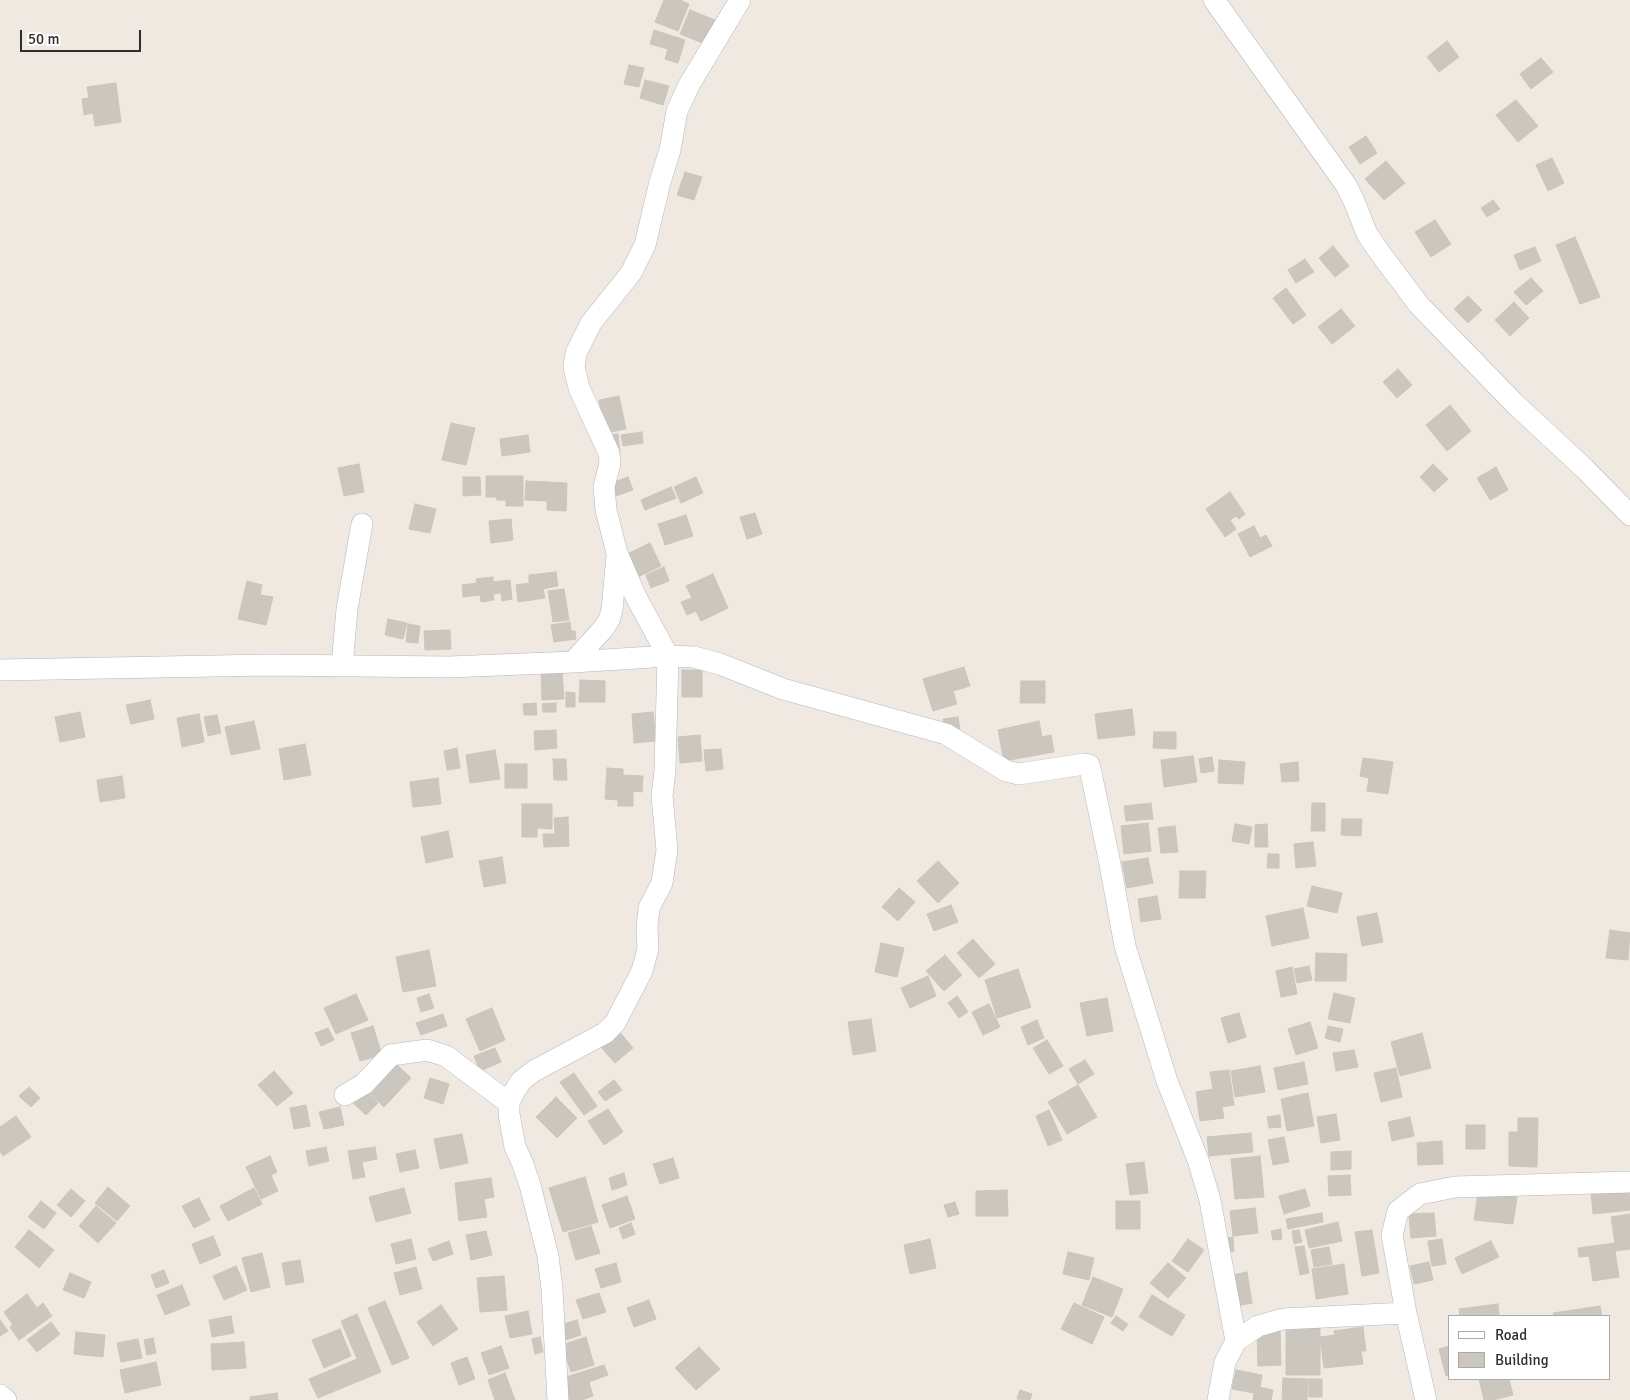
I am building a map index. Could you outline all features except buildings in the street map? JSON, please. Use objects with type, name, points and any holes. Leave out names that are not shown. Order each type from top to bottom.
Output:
[{"type":"street","points":[[558,1400],[552,1289],[548,1256],[530,1185],[515,1147],[509,1103],[521,1081],[534,1071],[605,1033],[615,1023],[642,971],[648,948],[647,927],[650,908],[662,883],[667,850],[662,796],[668,656],[635,595],[617,553],[606,510],[604,487],[610,463],[609,452],[579,388],[574,367],[576,353],[591,323],[631,272],[645,245],[660,182],[670,150],[677,110],[689,85],[740,0]]},
{"type":"street","points":[[1214,0],[1294,115],[1346,185],[1367,234],[1419,305],[1463,348],[1514,403],[1584,468],[1630,515]]},
{"type":"street","points":[[342,666],[347,609],[362,524]]},
{"type":"street","points":[[572,662],[609,620],[612,610],[617,553]]},
{"type":"street","points":[[0,670],[268,665],[449,667],[668,656],[694,657],[720,664],[783,689],[946,734],[1006,771],[1019,774],[1084,764],[1088,765],[1107,850],[1125,946],[1167,1081],[1198,1160],[1210,1200],[1236,1342]]},
{"type":"street","points":[[345,1095],[364,1084],[391,1055],[428,1050],[446,1056],[509,1103]]},
{"type":"street","points":[[1426,1400],[1406,1313],[1392,1235],[1398,1211],[1420,1194],[1455,1187],[1630,1182]]},
{"type":"street","points":[[1218,1400],[1225,1362],[1236,1342],[1258,1326],[1283,1319],[1406,1313]]},
{"type":"street","points":[[0,1395],[6,1400]]}]
